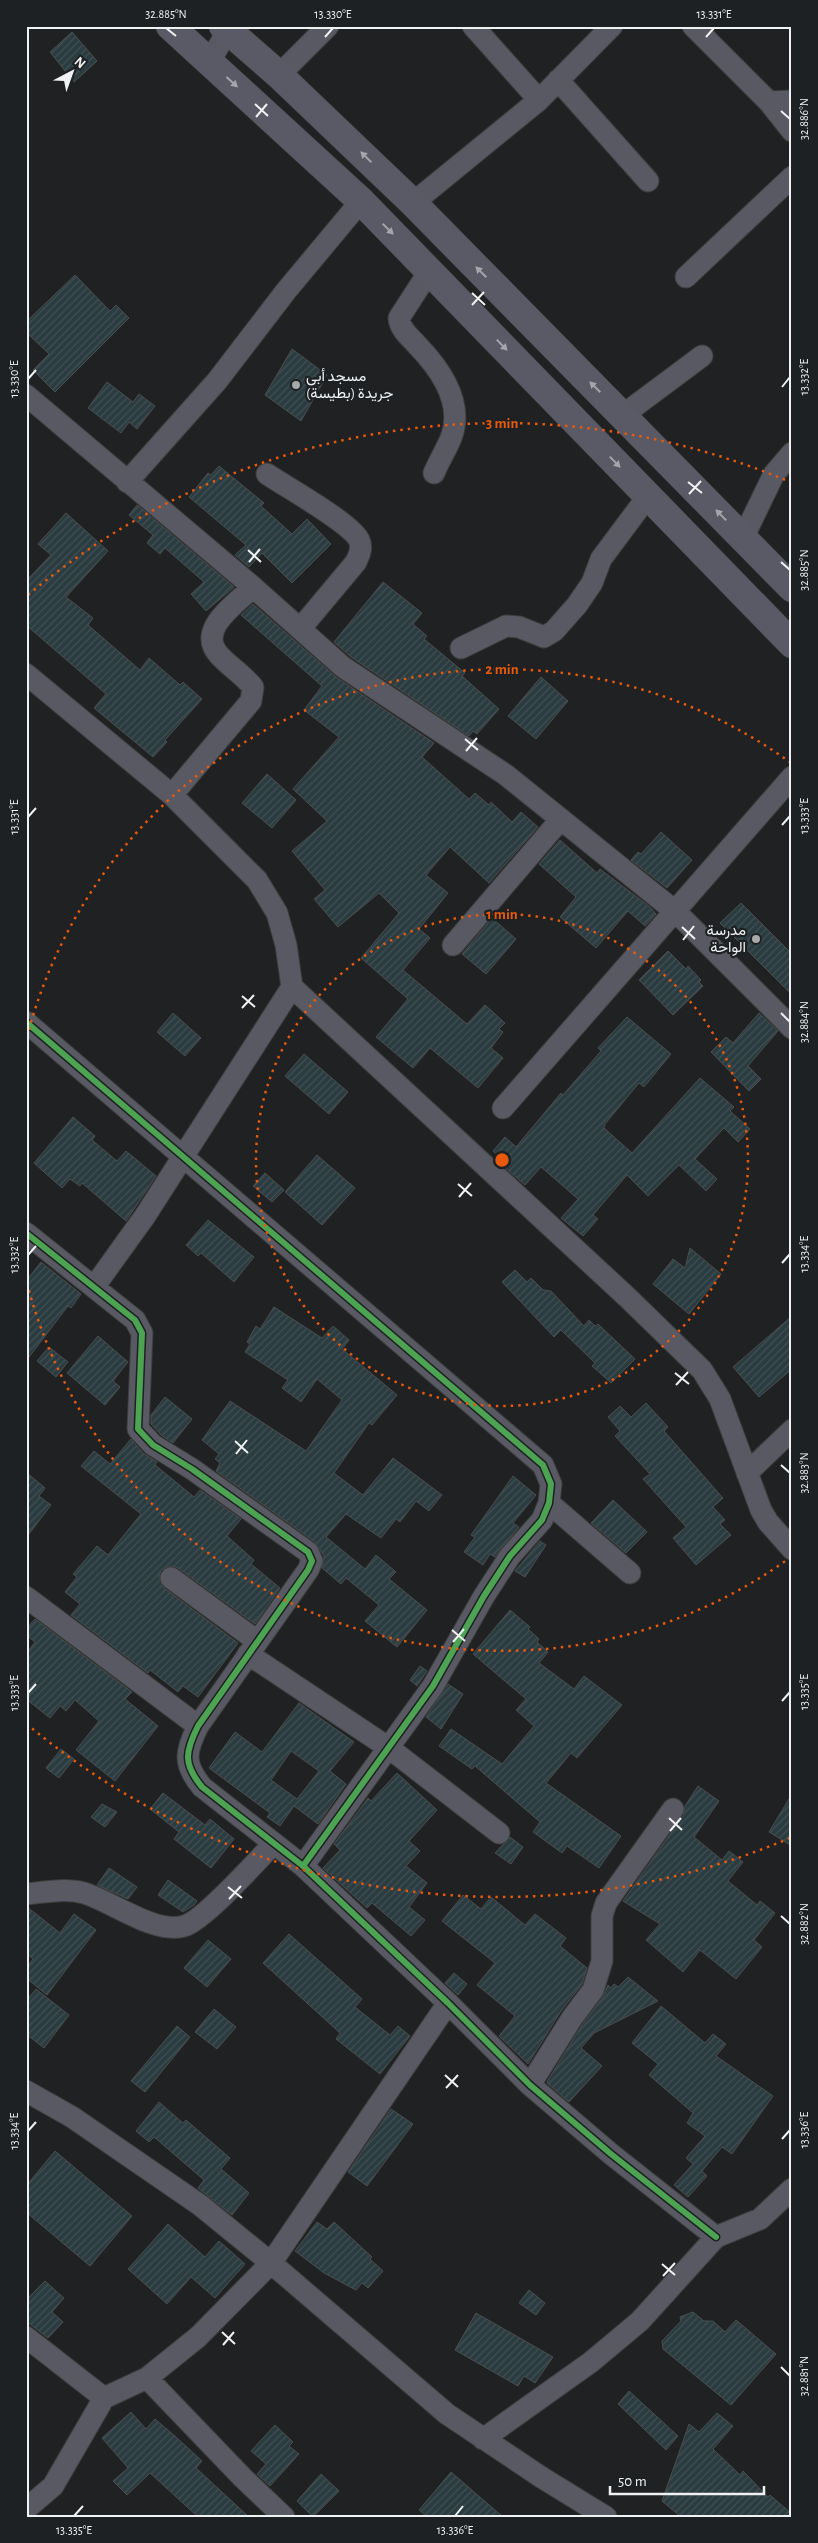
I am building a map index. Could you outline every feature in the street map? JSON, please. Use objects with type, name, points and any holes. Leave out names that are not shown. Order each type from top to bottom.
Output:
[{"type":"main road","points":[[170,26],[361,201],[792,644]]},
{"type":"main road","points":[[227,28],[413,203],[792,588]]},
{"type":"street","points":[[279,75],[328,26]]},
{"type":"street","points":[[473,26],[539,100]]},
{"type":"street","points":[[413,203],[539,100],[612,26]]},
{"type":"street","points":[[693,26],[769,102],[792,131]]},
{"type":"street","points":[[209,62],[227,28]]},
{"type":"street","points":[[558,80],[648,180]]},
{"type":"street","points":[[769,102],[792,101]]},
{"type":"street","points":[[686,277],[792,177]]},
{"type":"street","points":[[127,482],[212,388],[286,291],[361,201]]},
{"type":"street","points":[[430,270],[399,318],[400,326],[428,357],[447,384],[455,412],[451,437],[434,473]]},
{"type":"street","points":[[623,415],[702,356]]},
{"type":"street","points":[[26,395],[253,587],[343,667],[506,775],[676,912],[792,1028]]},
{"type":"street","points":[[744,538],[774,474],[792,453]]},
{"type":"street","points":[[267,474],[343,524],[356,534],[360,542],[361,552],[352,568],[300,629]]},
{"type":"street","points":[[461,648],[506,626],[518,627],[544,637],[554,631],[577,605],[592,583],[601,559],[648,496]]},
{"type":"street","points":[[172,795],[252,702],[253,687],[220,656],[211,638],[212,628],[253,587]]},
{"type":"street","points":[[26,674],[172,795],[257,880],[277,913],[286,945],[292,988],[627,1298],[702,1370],[720,1399],[747,1473],[768,1522],[792,1549]]},
{"type":"street","points":[[503,1108],[792,777]]},
{"type":"street","points":[[453,945],[561,819]]},
{"type":"street","points":[[94,1287],[146,1216],[292,988]]},
{"type":"street","points":[[26,1022],[543,1465],[551,1484],[549,1504],[542,1520],[510,1556],[489,1588],[433,1686],[304,1866]]},
{"type":"street","points":[[26,1234],[135,1320],[142,1333],[138,1429],[153,1445],[192,1469],[308,1552],[312,1561],[198,1726],[186,1754],[190,1773],[202,1787],[304,1866],[448,2003],[530,2085],[610,2154],[716,2237]]},
{"type":"street","points":[[747,1473],[792,1430]]},
{"type":"street","points":[[549,1504],[630,1573]]},
{"type":"street","points":[[171,1578],[252,1648],[389,1748],[499,1833]]},
{"type":"street","points":[[26,1597],[198,1726]]},
{"type":"street","points":[[530,2085],[572,2018],[593,1990],[602,1961],[602,1916],[606,1902],[673,1809]]},
{"type":"street","points":[[26,1894],[54,1890],[83,1893],[133,1916],[171,1928],[186,1926],[227,1891],[274,1842]]},
{"type":"street","points":[[26,2509],[53,2486],[104,2398],[147,2378],[198,2337],[271,2263],[448,2003]]},
{"type":"street","points":[[26,2090],[72,2116],[200,2205],[271,2263],[447,2414],[606,2517]]},
{"type":"street","points":[[483,2439],[591,2362],[633,2327],[716,2237],[760,2219],[792,2189]]},
{"type":"street","points":[[26,2337],[104,2398]]},
{"type":"street","points":[[147,2378],[243,2478],[284,2517]]},
{"type":"building","points":[[72,32],[97,61],[74,82],[50,52]]},
{"type":"building","points":[[75,275],[110,311],[116,305],[129,318],[55,392],[33,370],[49,354],[26,332],[26,322]]},
{"type":"building","name":"مسجد أبي جريدة (بطيسة)","points":[[292,349],[327,375],[301,421],[265,395]]},
{"type":"building","points":[[107,382],[133,402],[139,394],[155,406],[137,429],[129,422],[121,433],[88,408]]},
{"type":"building","points":[[219,466],[264,503],[261,506],[292,534],[307,519],[331,544],[292,583],[262,553],[249,567],[235,555],[246,545],[189,497],[208,473],[211,475]]},
{"type":"building","points":[[137,505],[234,587],[206,611],[191,594],[204,582],[165,548],[160,554],[147,543],[153,535],[129,515]]},
{"type":"building","points":[[66,513],[108,551],[66,597],[93,618],[88,625],[140,670],[149,658],[180,685],[183,682],[202,699],[165,740],[167,742],[153,757],[94,708],[106,694],[26,625],[26,581],[51,555],[38,544]]},
{"type":"building","points":[[383,582],[422,613],[413,624],[427,636],[424,639],[465,673],[462,676],[499,709],[477,734],[473,731],[469,736],[351,657],[334,642]]},
{"type":"building","points":[[253,604],[336,677],[434,743],[422,757],[469,799],[475,793],[489,805],[491,802],[512,822],[521,812],[538,827],[489,883],[450,847],[426,875],[448,893],[419,929],[430,938],[403,970],[467,1024],[485,1005],[505,1023],[499,1029],[503,1032],[491,1048],[503,1058],[478,1088],[430,1048],[413,1068],[376,1037],[408,999],[361,958],[399,913],[379,893],[338,927],[314,899],[325,890],[292,851],[327,821],[293,789],[339,737],[304,710],[322,686],[241,615]]},
{"type":"building","points":[[541,677],[568,701],[536,739],[508,716]]},
{"type":"building","points":[[267,774],[296,800],[272,828],[242,803]]},
{"type":"building","points":[[661,832],[692,860],[667,888],[631,860],[638,852],[641,854]]},
{"type":"building","points":[[560,840],[597,873],[600,869],[650,907],[656,914],[645,926],[628,911],[596,948],[560,917],[576,897],[539,864]]},
{"type":"building","name":"مدرسة الواحة","points":[[741,903],[792,954],[792,995],[720,923]]},
{"type":"building","points":[[492,918],[516,939],[486,974],[462,954]]},
{"type":"building","points":[[668,951],[686,969],[688,966],[701,980],[699,982],[703,986],[673,1015],[639,980]]},
{"type":"building","points":[[173,1013],[201,1038],[185,1056],[157,1032]]},
{"type":"building","points":[[759,1013],[778,1031],[748,1066],[761,1079],[749,1091],[711,1052],[726,1037],[733,1043]]},
{"type":"building","points":[[627,1017],[671,1054],[644,1087],[639,1083],[605,1124],[604,1128],[632,1153],[700,1078],[734,1107],[730,1111],[750,1129],[738,1142],[724,1128],[695,1159],[717,1179],[706,1191],[679,1165],[648,1196],[627,1175],[593,1215],[598,1219],[583,1236],[561,1218],[578,1199],[541,1167],[525,1185],[502,1165],[505,1162],[493,1151],[505,1137],[516,1147],[561,1093],[563,1095],[601,1051],[598,1048]]},
{"type":"building","points":[[304,1054],[348,1092],[329,1114],[285,1076]]},
{"type":"building","points":[[73,1117],[95,1136],[92,1140],[117,1161],[126,1151],[156,1176],[126,1221],[82,1183],[80,1186],[70,1179],[62,1188],[34,1163]]},
{"type":"building","points":[[317,1155],[355,1188],[322,1225],[285,1192]]},
{"type":"building","points":[[265,1173],[284,1190],[272,1202],[253,1186]]},
{"type":"building","points":[[208,1220],[254,1257],[234,1282],[201,1253],[198,1256],[186,1245]]},
{"type":"building","points":[[690,1248],[721,1274],[689,1314],[653,1284],[673,1259],[685,1268]]},
{"type":"building","points":[[41,1262],[81,1294],[71,1308],[68,1306],[26,1361],[26,1281]]},
{"type":"building","points":[[515,1270],[527,1282],[531,1278],[543,1290],[551,1291],[584,1326],[589,1320],[595,1326],[598,1324],[635,1359],[611,1383],[592,1366],[595,1363],[561,1330],[554,1337],[502,1282]]},
{"type":"building","points":[[274,1307],[322,1338],[333,1326],[349,1340],[342,1349],[397,1395],[372,1425],[369,1423],[334,1473],[363,1495],[393,1458],[442,1495],[429,1511],[416,1501],[400,1522],[396,1519],[381,1538],[346,1514],[326,1537],[365,1569],[376,1555],[396,1572],[389,1579],[427,1610],[397,1647],[365,1621],[379,1605],[346,1578],[341,1584],[322,1568],[324,1556],[315,1542],[216,1471],[220,1463],[215,1459],[219,1454],[202,1440],[230,1401],[306,1451],[342,1400],[317,1379],[301,1402],[282,1388],[288,1380],[245,1352],[250,1344],[247,1342],[256,1326],[260,1329]]},
{"type":"building","points":[[792,1316],[792,1369],[759,1397],[733,1367]]},
{"type":"building","points":[[98,1336],[128,1362],[113,1381],[120,1387],[105,1405],[67,1373]]},
{"type":"building","points":[[49,1347],[68,1362],[56,1377],[37,1361]]},
{"type":"building","points":[[165,1397],[192,1419],[173,1443],[161,1435],[151,1424],[151,1415]]},
{"type":"building","points":[[646,1403],[668,1427],[664,1431],[723,1498],[713,1507],[725,1520],[720,1524],[731,1535],[696,1565],[673,1538],[686,1527],[643,1479],[650,1474],[615,1436],[620,1431],[608,1417],[620,1406],[631,1417]]},
{"type":"building","points":[[131,1439],[144,1454],[157,1462],[155,1465],[194,1497],[200,1490],[241,1519],[227,1536],[254,1560],[251,1564],[280,1588],[255,1624],[178,1568],[172,1566],[161,1570],[159,1577],[164,1588],[238,1643],[198,1697],[183,1686],[178,1692],[150,1670],[148,1673],[71,1615],[80,1604],[65,1592],[77,1577],[73,1574],[97,1546],[108,1555],[141,1514],[81,1466],[94,1451],[110,1464]]},
{"type":"building","points":[[26,1472],[45,1488],[39,1496],[51,1505],[26,1538]]},
{"type":"building","points":[[513,1476],[536,1495],[513,1523],[519,1527],[495,1557],[490,1554],[483,1565],[464,1552],[475,1537],[471,1535]]},
{"type":"building","points":[[613,1500],[647,1532],[626,1553],[591,1523]]},
{"type":"building","points":[[540,1541],[546,1545],[525,1577],[515,1571]]},
{"type":"building","points":[[510,1610],[530,1627],[528,1629],[539,1639],[537,1642],[548,1652],[539,1663],[574,1689],[584,1676],[622,1705],[577,1758],[571,1753],[546,1783],[621,1836],[599,1868],[567,1846],[562,1853],[533,1832],[540,1822],[475,1766],[472,1769],[439,1746],[451,1729],[502,1764],[534,1726],[516,1710],[526,1699],[473,1654]]},
{"type":"building","points":[[35,1619],[132,1692],[125,1699],[158,1726],[115,1781],[76,1750],[99,1721],[75,1700],[66,1711],[60,1706],[50,1718],[26,1699],[26,1654],[35,1642],[26,1635],[26,1629]]},
{"type":"building","points":[[420,1666],[427,1671],[417,1686],[410,1680]]},
{"type":"building","points":[[448,1684],[463,1694],[441,1729],[426,1717]]},
{"type":"building","points":[[299,1703],[354,1742],[330,1771],[346,1784],[318,1824],[294,1806],[280,1826],[267,1817],[270,1813],[209,1768],[235,1732],[262,1752]],"holes":[[[291,1751],[319,1771],[297,1799],[271,1780]]]},
{"type":"building","points":[[61,1749],[74,1759],[59,1778],[46,1768]]},
{"type":"building","points":[[397,1773],[437,1810],[409,1841],[420,1851],[406,1866],[427,1883],[409,1907],[425,1920],[411,1936],[372,1903],[367,1908],[323,1868],[340,1850],[334,1844],[368,1798],[371,1801]]},
{"type":"building","points":[[698,1786],[719,1801],[694,1837],[722,1860],[729,1851],[743,1862],[728,1881],[757,1905],[760,1901],[775,1913],[754,1940],[762,1947],[736,1979],[700,1950],[683,1972],[646,1940],[660,1924],[623,1901],[683,1816],[685,1806]]},
{"type":"building","points":[[163,1793],[205,1825],[210,1819],[234,1839],[211,1868],[174,1839],[179,1832],[150,1809]]},
{"type":"building","points":[[792,1794],[792,1846],[769,1832]]},
{"type":"building","points":[[102,1804],[117,1812],[105,1827],[91,1817]]},
{"type":"building","points":[[510,1837],[523,1847],[511,1864],[495,1853]]},
{"type":"building","points":[[109,1868],[137,1887],[128,1899],[97,1885]]},
{"type":"building","points":[[168,1880],[197,1901],[194,1905],[183,1912],[158,1895]]},
{"type":"building","points":[[463,1895],[481,1909],[491,1897],[525,1925],[535,1914],[566,1938],[560,1946],[587,1968],[582,1984],[561,2011],[528,2064],[499,2036],[515,2016],[477,1985],[495,1963],[442,1921]]},
{"type":"building","points":[[26,1906],[60,1933],[74,1914],[96,1930],[47,1995],[26,1978],[26,1968],[33,1959],[26,1953]]},
{"type":"building","points":[[289,1934],[362,1999],[355,2007],[390,2035],[398,2026],[410,2036],[380,2074],[336,2039],[340,2033],[263,1963]]},
{"type":"building","points":[[208,1940],[231,1959],[207,1987],[184,1968]]},
{"type":"building","points":[[454,1973],[467,1984],[458,1995],[445,1983]]},
{"type":"building","points":[[628,1977],[658,2001],[594,2033],[581,2048],[602,2066],[569,2102],[547,2083],[548,2080],[582,2025],[603,1997],[608,1985],[611,1988],[614,1984],[618,1987]]},
{"type":"building","points":[[36,1989],[69,2015],[44,2048],[26,2034],[26,2001]]},
{"type":"building","points":[[661,2006],[705,2043],[713,2034],[726,2044],[716,2056],[773,2096],[732,2154],[722,2147],[702,2171],[707,2176],[688,2197],[674,2185],[693,2164],[686,2158],[705,2136],[687,2123],[693,2113],[649,2075],[658,2064],[632,2043]]},
{"type":"building","points":[[214,2009],[236,2027],[217,2049],[195,2032]]},
{"type":"building","points":[[177,2026],[190,2037],[145,2092],[131,2081]]},
{"type":"building","points":[[159,2102],[183,2123],[186,2120],[230,2158],[221,2169],[249,2193],[232,2215],[198,2188],[204,2180],[154,2137],[149,2142],[136,2131]]},
{"type":"building","points":[[391,2109],[413,2124],[367,2186],[348,2172]]},
{"type":"building","points":[[55,2151],[132,2216],[90,2266],[26,2212],[26,2186]]},
{"type":"building","points":[[317,2222],[327,2229],[334,2222],[372,2257],[370,2259],[383,2271],[368,2288],[362,2283],[356,2290],[324,2273],[295,2251]]},
{"type":"building","points":[[168,2224],[205,2257],[219,2241],[245,2264],[215,2298],[191,2277],[167,2304],[128,2269]]},
{"type":"building","points":[[45,2281],[64,2298],[52,2312],[63,2322],[48,2338],[26,2321],[26,2300]]},
{"type":"building","points":[[529,2290],[545,2303],[536,2315],[519,2303]]},
{"type":"building","points":[[693,2312],[704,2321],[713,2321],[725,2332],[736,2320],[776,2354],[731,2405],[663,2349],[662,2341],[681,2321],[680,2317]]},
{"type":"building","points":[[476,2313],[553,2357],[535,2383],[524,2376],[518,2386],[455,2350]]},
{"type":"building","points":[[629,2391],[678,2436],[666,2450],[618,2404]]},
{"type":"building","points":[[131,2412],[146,2429],[155,2419],[176,2437],[202,2461],[196,2468],[249,2517],[198,2517],[150,2473],[127,2495],[113,2481],[128,2468],[102,2438]]},
{"type":"building","points":[[717,2413],[733,2426],[713,2449],[740,2475],[743,2471],[768,2497],[770,2495],[792,2514],[792,2517],[681,2517],[662,2501],[689,2424],[699,2432]]},
{"type":"building","points":[[275,2425],[293,2442],[289,2446],[299,2454],[270,2486],[257,2474],[266,2464],[251,2451]]},
{"type":"building","points":[[451,2472],[503,2517],[427,2517],[419,2510]]},
{"type":"building","points":[[321,2474],[339,2491],[313,2517],[297,2501]]},
{"type":"cycle path","points":[[26,1022],[543,1465],[551,1484],[549,1503],[542,1520],[510,1556],[484,1596],[433,1686],[303,1866]]},
{"type":"cycle path","points":[[26,1233],[135,1320],[142,1333],[138,1429],[153,1445],[192,1469],[308,1552],[312,1561],[308,1570],[198,1726],[190,1743],[188,1758],[196,1779],[202,1787],[303,1866],[448,2003],[530,2085],[611,2154],[716,2237]]},
{"type":"place","name":"مسجد أبي جريدة (بطيسة)","points":[[296,385]]},
{"type":"place","name":"مدرسة الواحة","points":[[756,939]]}]
